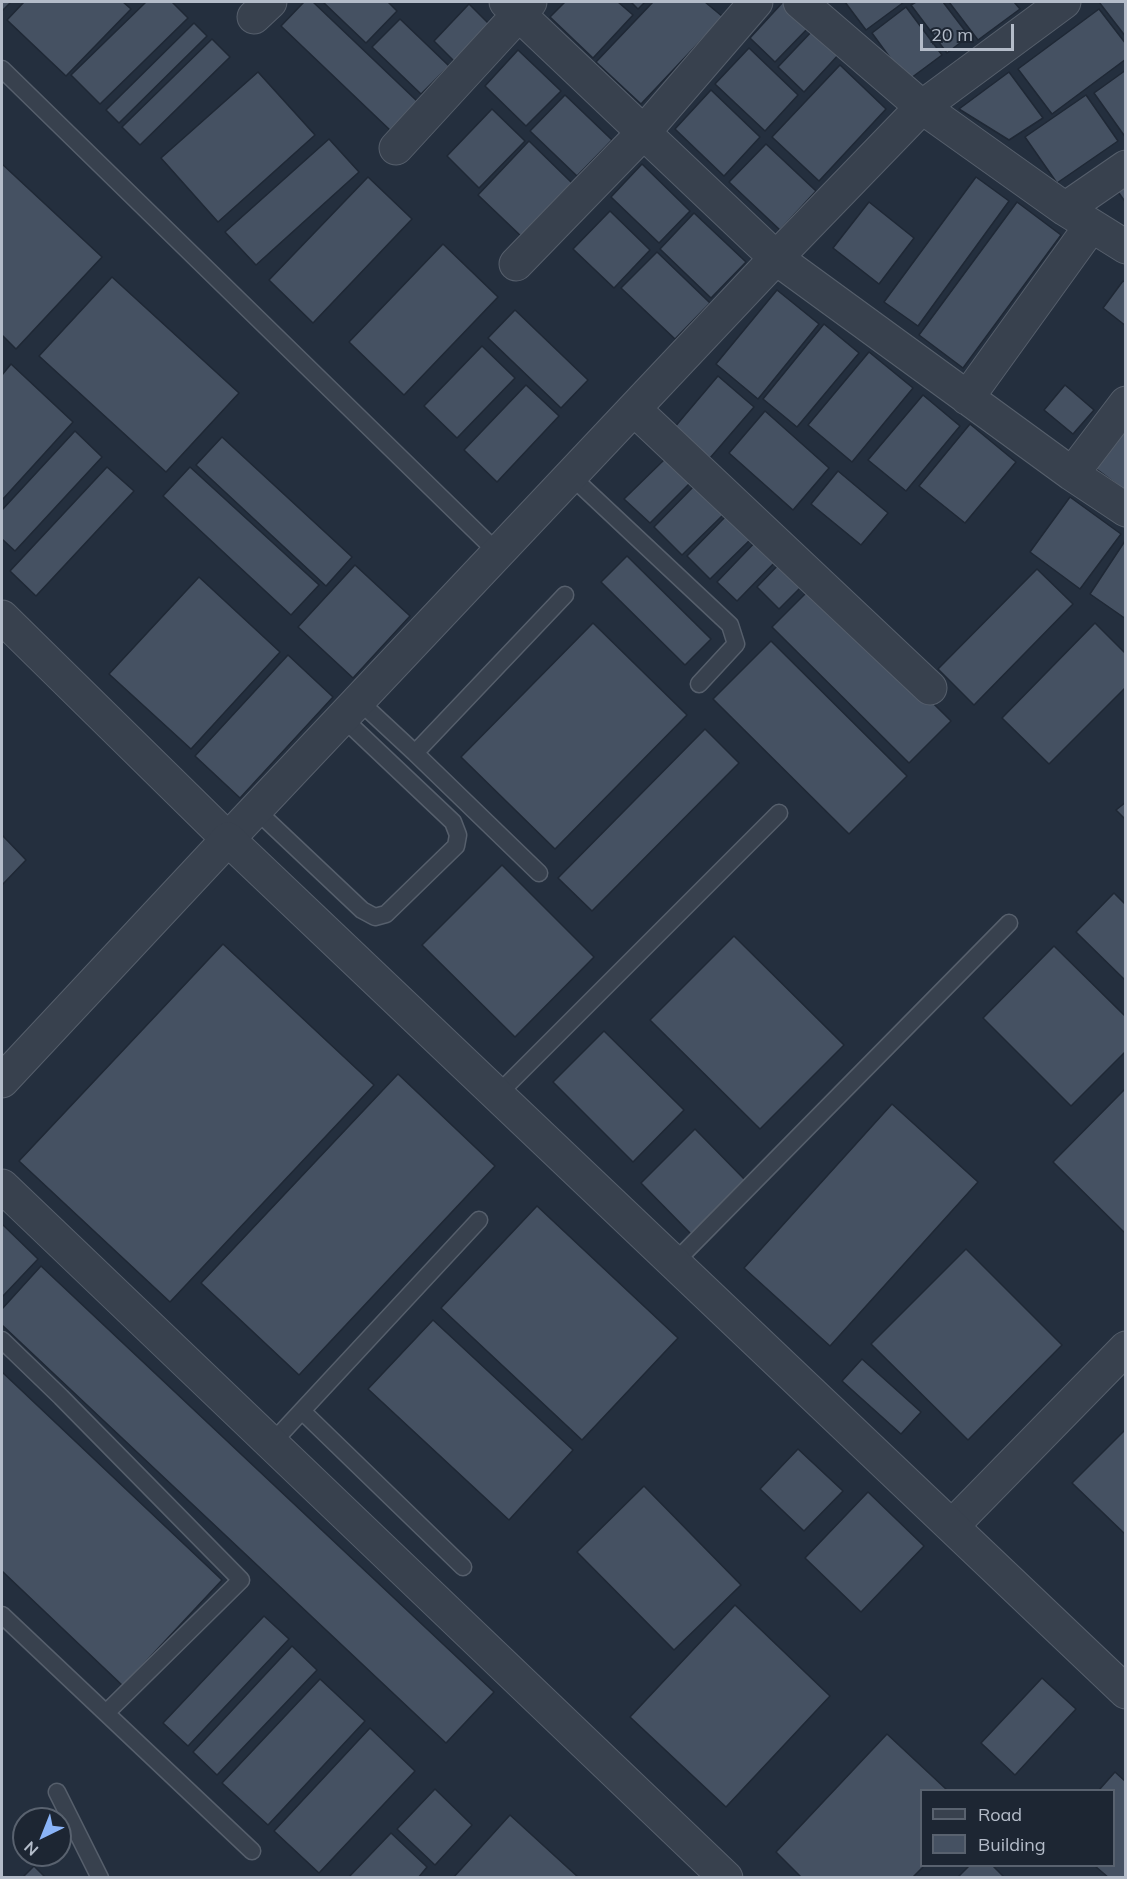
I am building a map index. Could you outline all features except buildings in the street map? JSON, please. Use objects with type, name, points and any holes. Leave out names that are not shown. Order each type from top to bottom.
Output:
[{"type":"street","points":[[516,264],[643,133],[756,2]]},
{"type":"street","points":[[800,2],[922,107],[1078,217],[1125,247]]},
{"type":"street","points":[[2,1081],[776,258],[922,107],[1064,2]]},
{"type":"street","points":[[396,148],[518,6],[643,133],[776,258],[1072,474],[1125,510]]},
{"type":"street","points":[[967,398],[1078,217],[1125,167]]},
{"type":"street","points":[[1072,474],[1125,403]]},
{"type":"street","points":[[634,409],[930,688]]},
{"type":"street","points":[[2,617],[228,839],[1125,1692]]},
{"type":"street","points":[[2,1186],[726,1878]]},
{"type":"street","points":[[952,1526],[1125,1348]]},
{"type":"lane","points":[[2,69],[498,553]]},
{"type":"lane","points":[[571,476],[730,625],[736,644],[699,684]]},
{"type":"lane","points":[[415,753],[565,595]]},
{"type":"lane","points":[[351,710],[415,753],[539,873]]},
{"type":"lane","points":[[256,810],[362,910],[375,917],[386,914],[456,846],[458,835],[453,822],[351,710]]},
{"type":"lane","points":[[498,1094],[779,813]]},
{"type":"lane","points":[[675,1262],[1009,923]]},
{"type":"lane","points":[[271,1444],[479,1220]]},
{"type":"lane","points":[[2,1340],[241,1580],[106,1713]]},
{"type":"lane","points":[[302,1411],[464,1567]]},
{"type":"lane","points":[[2,1615],[252,1851]]},
{"type":"lane","points":[[57,1791],[100,1878]]}]
